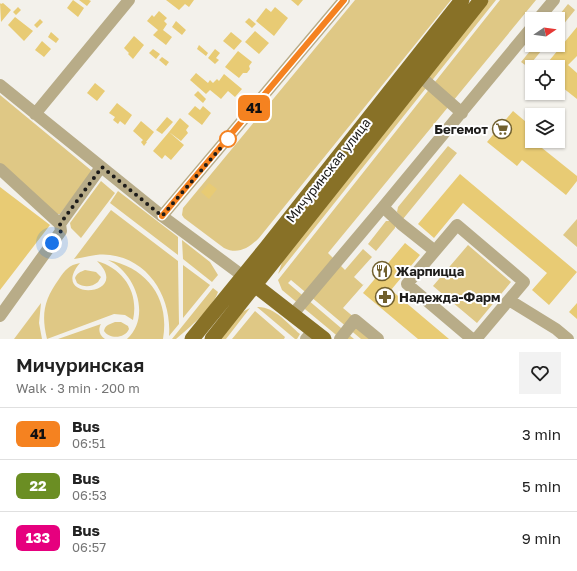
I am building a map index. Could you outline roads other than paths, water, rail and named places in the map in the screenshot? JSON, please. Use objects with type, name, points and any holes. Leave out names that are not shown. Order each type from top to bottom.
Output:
[{"type":"main road","name":"Мичуринская улица","points":[[212,339],[249,281],[462,0]]},
{"type":"main road","name":"Мичуринская улица","points":[[192,339],[249,281],[420,76],[481,0]]},
{"type":"main road","points":[[249,281],[293,314],[314,336]]},
{"type":"street","points":[[35,114],[129,0]]},
{"type":"street","points":[[162,216],[344,0]]},
{"type":"street","points":[[544,12],[554,0]]},
{"type":"street","points":[[293,314],[525,36]]},
{"type":"street","points":[[420,76],[462,112]]},
{"type":"street","points":[[0,86],[162,216],[249,281]]},
{"type":"street","points":[[60,224],[102,167]]},
{"type":"street","points":[[0,169],[60,224],[61,231],[0,316]]},
{"type":"street","points":[[383,207],[435,251]]},
{"type":"street","points":[[472,339],[407,284],[457,225],[524,282],[476,339]]},
{"type":"street","points":[[509,300],[556,329],[568,339]]},
{"type":"street","points":[[340,339],[356,320],[378,339]]},
{"type":"place","name":"Бегемот","points":[[502,129]]},
{"type":"place","name":"Жарпицца","points":[[382,271]]},
{"type":"place","name":"Надежда-Фарм","points":[[385,297]]}]
